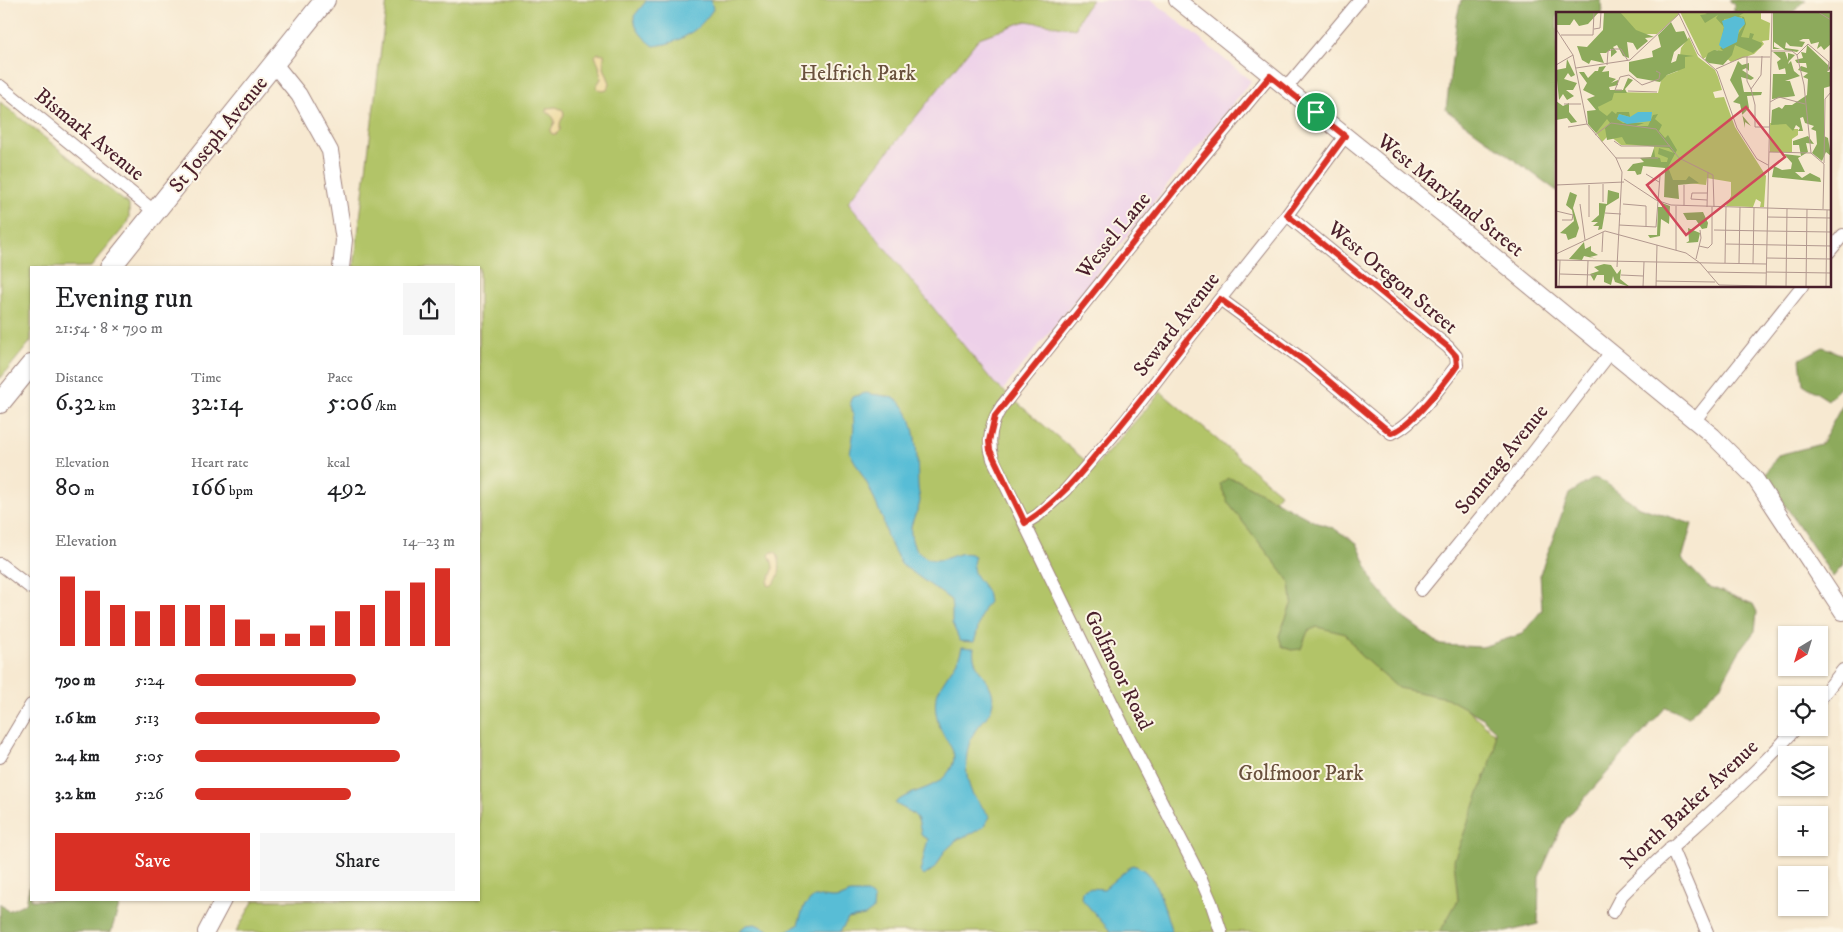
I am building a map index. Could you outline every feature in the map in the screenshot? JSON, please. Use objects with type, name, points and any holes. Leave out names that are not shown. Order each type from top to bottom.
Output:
[{"type":"main road","name":"St Joseph Avenue","points":[[112,266],[326,0]]},
{"type":"main road","points":[[0,403],[30,366]]},
{"type":"street","name":"West Maryland Street","points":[[1177,0],[1713,436],[1754,477],[1843,612]]},
{"type":"street","points":[[1286,88],[1360,0]]},
{"type":"street","points":[[274,64],[299,95],[330,151],[344,240],[341,266]]},
{"type":"street","name":"Wessel Lane","points":[[992,424],[1002,406],[1175,190],[1270,76]]},
{"type":"street","name":"Bismark Avenue","points":[[0,86],[155,212]]},
{"type":"street","name":"Seward Avenue","points":[[1025,523],[1038,515],[1066,490],[1148,393],[1188,338],[1287,215],[1345,136]]},
{"type":"street","name":"West Oregon Street","points":[[1220,299],[1306,362],[1391,433],[1402,428],[1430,400],[1457,366],[1456,356],[1448,347],[1287,215]]},
{"type":"street","points":[[1830,251],[1843,235]]},
{"type":"street","points":[[1695,420],[1800,288]]},
{"type":"street","name":"Sonntag Avenue","points":[[1421,590],[1530,458],[1611,352]]},
{"type":"street","name":"Golfmoor Road","points":[[992,424],[989,441],[993,459],[1128,736],[1201,879],[1212,902],[1221,932]]},
{"type":"street","points":[[0,564],[30,587]]},
{"type":"street","points":[[1828,689],[1843,670]]},
{"type":"street","points":[[0,757],[30,707]]},
{"type":"street","name":"North Barker Avenue","points":[[1613,912],[1622,895],[1789,736]]},
{"type":"street","points":[[1671,847],[1708,932]]},
{"type":"street","points":[[206,932],[222,901]]},
{"type":"shaded area","points":[[1092,0],[1152,0],[1251,81],[1003,390],[994,383],[848,202],[979,38],[1026,21],[1076,29],[1082,12]]},
{"type":"green space","points":[[387,0],[1092,0],[1080,17],[1076,29],[1026,21],[979,38],[848,202],[994,383],[1094,468],[1161,392],[1280,493],[1255,523],[1387,637],[1524,760],[1460,932],[236,932],[253,901],[480,901],[480,266],[354,266]]},
{"type":"green space","points":[[1461,0],[1601,0],[1602,12],[1556,12],[1556,190],[1446,110],[1457,17]]},
{"type":"green space","points":[[1729,0],[1806,0],[1793,12],[1734,12],[1734,5]]},
{"type":"green space","points":[[0,102],[129,205],[129,217],[126,225],[92,266],[30,266],[30,342],[0,379]]},
{"type":"green space","points":[[1823,347],[1843,355],[1843,385],[1828,400],[1803,384],[1800,359]]},
{"type":"green space","points":[[1843,404],[1843,565],[1833,577],[1765,475],[1778,455],[1821,444]]},
{"type":"green space","points":[[1228,478],[1239,481],[1315,522],[1333,528],[1357,543],[1374,583],[1405,619],[1441,645],[1482,647],[1522,634],[1542,610],[1540,574],[1569,494],[1594,478],[1603,481],[1639,507],[1692,524],[1682,559],[1708,586],[1753,604],[1757,612],[1755,631],[1739,652],[1721,685],[1688,717],[1666,707],[1564,821],[1539,877],[1538,924],[1506,932],[1440,932],[1458,900],[1454,860],[1495,750],[1495,730],[1481,717],[1447,698],[1398,688],[1360,655],[1346,634],[1317,627],[1308,631],[1301,649],[1291,650],[1282,646],[1279,636],[1292,602],[1290,582],[1228,503],[1220,484]]},
{"type":"green space","points":[[30,883],[30,901],[121,901],[111,932],[0,932],[0,903],[8,911],[26,903]]},
{"type":"sand","points":[[598,53],[604,54],[604,68],[610,83],[607,90],[602,91],[597,89],[601,79],[599,65],[595,56]]},
{"type":"sand","points":[[556,107],[563,110],[564,114],[560,123],[560,130],[556,134],[552,134],[550,131],[555,122],[553,117],[546,111],[547,108]]},
{"type":"sand","points":[[772,552],[776,552],[780,566],[776,580],[770,586],[768,583],[773,568],[769,555]]},
{"type":"water","points":[[647,0],[711,0],[713,9],[702,24],[688,35],[672,42],[654,46],[640,33],[634,16]]},
{"type":"water","points":[[866,393],[893,398],[908,413],[912,425],[917,451],[920,501],[911,526],[911,534],[918,552],[926,558],[934,560],[941,560],[961,554],[975,556],[973,562],[974,571],[987,591],[989,602],[981,615],[974,642],[960,641],[952,623],[951,600],[901,564],[887,537],[883,520],[870,489],[850,453],[854,428],[850,402],[852,397]]},
{"type":"water","points":[[962,647],[974,648],[975,662],[990,687],[992,694],[991,710],[975,731],[969,744],[966,759],[971,792],[990,817],[983,827],[958,839],[944,852],[936,867],[924,876],[920,872],[928,839],[922,836],[916,817],[895,803],[941,780],[952,766],[954,756],[952,748],[939,724],[935,702],[938,691],[957,660]]},
{"type":"water","points":[[1132,865],[1141,868],[1154,883],[1163,902],[1172,932],[1111,932],[1081,898],[1082,891],[1088,888],[1104,889]]},
{"type":"water","points":[[850,893],[867,893],[874,899],[873,910],[865,916],[848,919],[840,932],[785,932],[798,925],[804,906],[814,897],[835,898]]},
{"type":"water","points":[[755,924],[774,932],[738,932],[746,925]]},
{"type":"route","points":[[1270,76],[1316,112],[1345,136],[1287,215],[1448,347],[1456,356],[1457,366],[1430,400],[1402,428],[1391,433],[1306,362],[1220,299],[1188,338],[1148,393],[1066,490],[1038,515],[1025,523],[990,450],[989,441],[992,424],[1002,406],[1175,190],[1270,76]]},
{"type":"park label","name":"Helfrich Park","points":[[858,73]]},
{"type":"park label","name":"Golfmoor Park","points":[[1301,773]]}]
